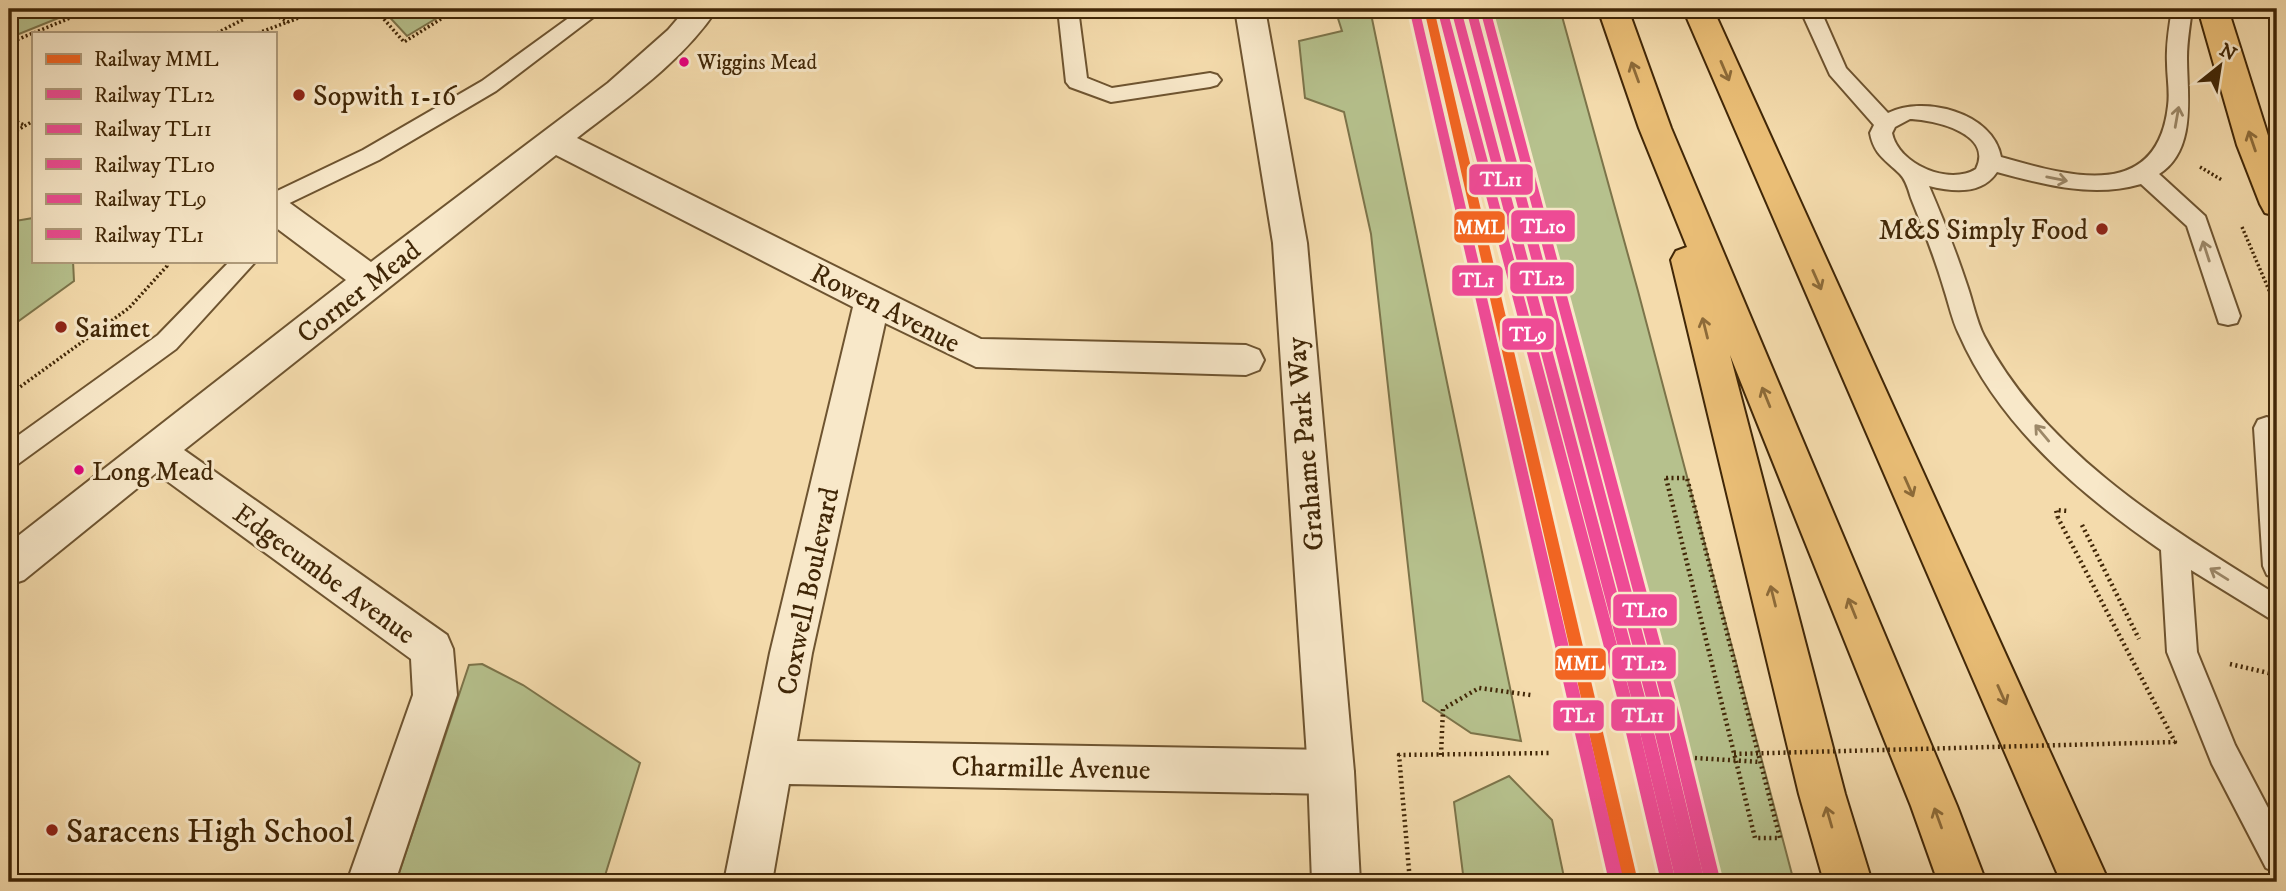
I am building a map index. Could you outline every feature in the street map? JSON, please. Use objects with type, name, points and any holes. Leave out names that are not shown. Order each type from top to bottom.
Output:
[{"type":"highway","points":[[1613,9],[1655,128],[1934,806],[1962,882]]},
{"type":"highway","points":[[1698,9],[2085,882]]},
{"type":"highway","points":[[2213,9],[2253,145],[2277,204]]},
{"type":"highway","points":[[1655,128],[1822,794],[1848,882]]},
{"type":"street","name":"Corner Mead","points":[[9,567],[157,452],[371,279],[619,90],[679,37],[702,9]]},
{"type":"street","name":"Grahame Park Way","points":[[1251,9],[1290,243],[1331,772],[1336,882]]},
{"type":"street","name":"Rowen Avenue","points":[[553,141],[976,353],[1247,360]]},
{"type":"street","points":[[277,214],[371,279]]},
{"type":"street","name":"Coxwell Boulevard","points":[[748,882],[791,653],[872,300]]},
{"type":"street","name":"Edgecumbe Avenue","points":[[157,452],[432,649],[435,695],[371,882]]},
{"type":"street","name":"Charmille Avenue","points":[[771,762],[1331,772]]},
{"type":"lane","points":[[277,214],[489,86],[594,9]]},
{"type":"lane","points":[[1068,9],[1077,82],[1111,95],[1210,80]]},
{"type":"lane","points":[[1810,9],[1837,71],[1885,123]]},
{"type":"lane","points":[[1991,162],[2038,176],[2082,184],[2120,181],[2146,175],[2170,150],[2179,107],[2176,49],[2182,9]]},
{"type":"lane","points":[[1907,112],[1940,114],[1971,129],[1989,151],[1991,162],[1987,172],[1978,179],[1964,183],[1947,183],[1912,173],[1895,161],[1884,148],[1881,135],[1885,123],[1894,116],[1907,112]]},
{"type":"lane","points":[[1912,173],[1928,207],[1974,341],[2010,396],[2067,463],[2175,546],[2277,610]]},
{"type":"lane","points":[[2146,175],[2197,222],[2228,316]]},
{"type":"lane","points":[[9,456],[167,342],[243,262]]},
{"type":"lane","points":[[2267,428],[2277,566]]},
{"type":"lane","points":[[2175,546],[2182,652],[2223,754],[2277,857]]},
{"type":"path","points":[[36,32],[92,9]]},
{"type":"path","points":[[219,32],[244,19],[253,9]]},
{"type":"path","points":[[263,9],[288,22]]},
{"type":"path","points":[[261,32],[324,9]]},
{"type":"path","points":[[375,9],[404,42],[457,9]]},
{"type":"path","points":[[9,43],[32,34]]},
{"type":"path","points":[[9,118],[24,125]]},
{"type":"path","points":[[9,135],[32,121]]},
{"type":"path","points":[[2190,162],[2222,179],[2226,190]]},
{"type":"path","points":[[2240,221],[2277,309]]},
{"type":"path","points":[[9,395],[129,308],[167,266],[166,262]]},
{"type":"path","points":[[1666,478],[1687,478],[1761,762],[1780,838],[1755,838],[1666,478]]},
{"type":"path","points":[[1734,754],[2175,742],[2056,510],[2075,511]]},
{"type":"path","points":[[2081,523],[2140,642]]},
{"type":"path","points":[[1441,755],[1443,709],[1479,688],[1531,695]]},
{"type":"path","points":[[1410,882],[1399,755],[1550,753]]},
{"type":"path","points":[[1695,758],[1761,762]]},
{"type":"green space","points":[[9,9],[81,9],[9,38]]},
{"type":"green space","points":[[382,9],[452,9],[407,36]]},
{"type":"green space","points":[[1335,9],[1370,9],[1521,741],[1471,733],[1423,701],[1371,234],[1344,112],[1305,98],[1299,41],[1342,31]]},
{"type":"green space","points":[[1483,9],[1560,9],[1638,291],[1794,882],[1717,882]]},
{"type":"green space","points":[[32,218],[32,262],[73,262],[74,281],[9,328],[9,222]]},
{"type":"green space","points":[[482,664],[523,685],[640,763],[603,882],[396,882],[469,665]]},
{"type":"green space","points":[[1509,776],[1552,820],[1565,882],[1464,882],[1454,802]]},
{"type":"rail line","name":"MML","points":[[1429,9],[1631,882]]},
{"type":"rail line","name":"TL12","points":[[1471,9],[1657,713],[1698,882]]},
{"type":"rail line","name":"TL10","points":[[1485,9],[1671,709],[1712,879]]},
{"type":"rail line","name":"TL1","points":[[1415,12],[1617,882]]},
{"type":"rail line","name":"TL11","points":[[1457,13],[1643,716],[1684,882]]},
{"type":"rail line","name":"TL9","points":[[1444,16],[1630,720],[1669,882]]},
{"type":"place","name":"Wiggins Mead","points":[[684,62]]},
{"type":"place","name":"Sopwith 1-16","points":[[299,95]]},
{"type":"place","name":"M&S Simply Food","points":[[2102,229]]},
{"type":"place","name":"Saimet","points":[[61,327]]},
{"type":"place","name":"Long Mead","points":[[79,470]]},
{"type":"place","name":"Saracens High School","points":[[52,830]]}]
